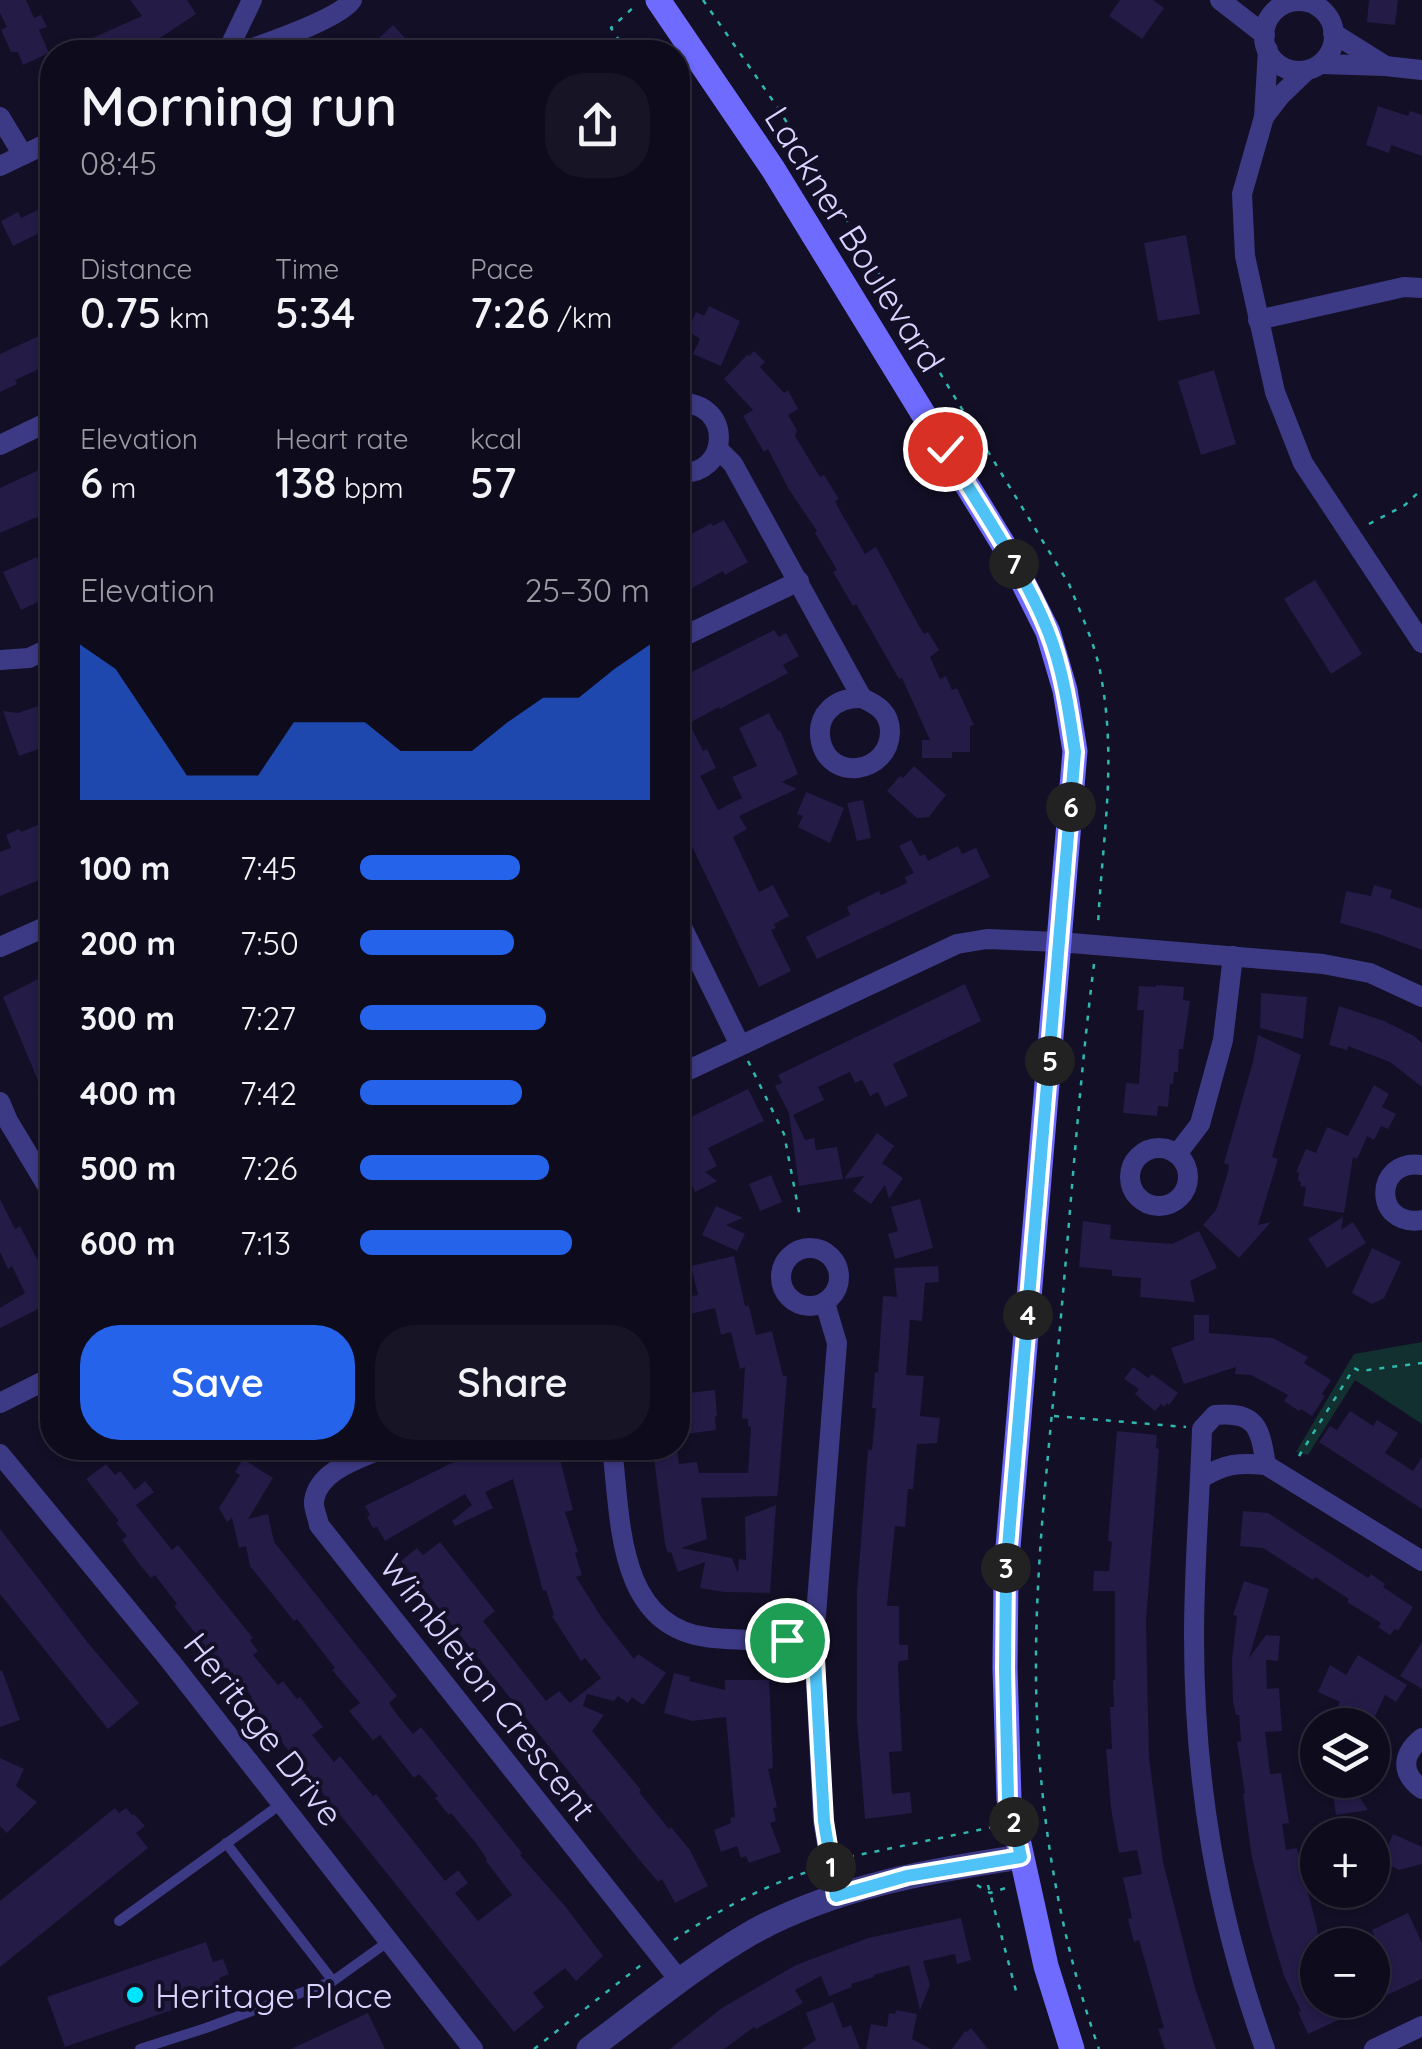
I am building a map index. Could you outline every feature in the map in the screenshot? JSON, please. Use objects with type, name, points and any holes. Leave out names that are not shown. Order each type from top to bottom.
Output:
[{"type":"main road","name":"Lackner Boulevard","points":[[658,0],[685,40]]},
{"type":"main road","name":"Lackner Boulevard","points":[[690,47],[774,169],[1008,552],[1048,632],[1065,690],[1075,752],[1006,1571],[1005,1668],[1008,1799],[1046,1966],[1072,2049]]},
{"type":"street","points":[[233,40],[252,0]]},
{"type":"street","points":[[272,40],[326,18],[348,7],[352,0]]},
{"type":"street","points":[[1220,0],[1267,43],[1275,60],[1294,71],[1386,66],[1422,70]]},
{"type":"street","points":[[1256,0],[1314,6],[1370,58],[1386,66]]},
{"type":"street","points":[[1291,3],[1268,20],[1264,117],[1242,194],[1245,256],[1258,320],[1275,392],[1303,463],[1422,643]]},
{"type":"street","points":[[1264,117],[1282,94],[1331,50],[1330,17]]},
{"type":"street","points":[[0,117],[23,155]]},
{"type":"street","points":[[0,166],[40,147]]},
{"type":"street","points":[[1258,320],[1404,287],[1422,288]]},
{"type":"street","points":[[690,402],[710,414],[720,436],[709,463],[690,472]]},
{"type":"street","points":[[0,445],[40,426]]},
{"type":"street","points":[[718,448],[733,464],[862,698]]},
{"type":"street","points":[[690,633],[799,582]]},
{"type":"street","points":[[0,660],[29,658],[40,653]]},
{"type":"street","points":[[0,947],[40,929]]},
{"type":"street","points":[[690,1070],[743,1050],[957,944],[987,939],[1323,964],[1370,973],[1422,997]]},
{"type":"street","points":[[690,944],[743,1050]]},
{"type":"street","points":[[1177,1154],[1200,1124],[1224,1040],[1233,956]]},
{"type":"street","points":[[0,1102],[40,1174]]},
{"type":"street","points":[[1422,1165],[1401,1166],[1393,1172],[1385,1190],[1386,1200],[1398,1218],[1422,1220]]},
{"type":"street","points":[[825,1302],[837,1343],[814,1641],[824,1821],[836,1896]]},
{"type":"street","points":[[0,1402],[40,1383]]},
{"type":"street","points":[[1265,2049],[1247,2000],[1215,1878],[1200,1781],[1194,1636],[1202,1428],[1215,1415],[1237,1413],[1252,1421],[1261,1434],[1266,1464]]},
{"type":"street","name":"Heritage Drive","points":[[0,1454],[171,1662],[473,2049]]},
{"type":"street","name":"Wimbleton Crescent","points":[[358,1460],[323,1481],[314,1501],[319,1525],[680,1981]]},
{"type":"street","points":[[614,1460],[626,1558],[637,1589],[652,1612],[680,1630],[705,1637],[814,1641]]},
{"type":"street","points":[[1201,1478],[1221,1466],[1266,1464],[1422,1561]]},
{"type":"street","points":[[1422,1738],[1410,1749],[1406,1768],[1410,1779],[1422,1789]]},
{"type":"street","points":[[590,2049],[751,1933],[836,1896],[907,1876],[1021,1857]]},
{"type":"street","points":[[1374,2049],[1422,2026]]},
{"type":"lane","points":[[119,1922],[282,1804]]},
{"type":"lane","points":[[226,1842],[333,1981]]},
{"type":"lane","points":[[140,2049],[333,1981],[389,1941]]},
{"type":"path","points":[[619,40],[611,28],[642,0]]},
{"type":"path","points":[[1351,535],[1404,505],[1422,489]]},
{"type":"path","points":[[1099,892],[1099,922]]},
{"type":"path","points":[[1094,964],[1042,1521],[1036,1676],[1041,1780],[1061,1916],[1099,2049]]},
{"type":"path","points":[[743,1050],[784,1134],[800,1217]]},
{"type":"path","points":[[1299,1456],[1354,1368],[1360,1372],[1422,1363]]},
{"type":"path","points":[[1052,1416],[1202,1428]]},
{"type":"path","points":[[843,1859],[991,1827]]},
{"type":"path","points":[[667,1944],[738,1901],[815,1870]]},
{"type":"path","points":[[986,1879],[1016,1991]]},
{"type":"path","points":[[990,1892],[1000,1889]]},
{"type":"path","points":[[534,2049],[646,1961]]},
{"type":"green space","points":[[1422,1342],[1422,1424],[1355,1380],[1308,1455],[1296,1452],[1354,1354]]},
{"type":"building","points":[[0,0],[26,0],[34,18],[41,15],[47,27],[39,30],[43,40],[40,40],[40,57],[23,65],[18,52],[11,52],[1,30],[7,27],[0,13]]},
{"type":"building","points":[[130,0],[187,0],[196,14],[157,40],[88,40],[142,16]]},
{"type":"building","points":[[1120,0],[1153,0],[1164,8],[1142,39],[1109,16]]},
{"type":"building","points":[[1369,0],[1398,0],[1395,25],[1367,22]]},
{"type":"building","points":[[393,25],[407,40],[379,40]]},
{"type":"building","points":[[1378,106],[1408,116],[1410,111],[1422,115],[1422,156],[1391,145],[1389,153],[1366,145]]},
{"type":"building","points":[[40,209],[40,233],[13,246],[1,221],[18,212],[21,218]]},
{"type":"building","points":[[1186,235],[1200,314],[1158,321],[1144,243]]},
{"type":"building","points":[[709,306],[740,321],[721,366],[693,354],[700,339],[690,332],[690,326],[696,312],[704,316]]},
{"type":"building","points":[[40,336],[40,369],[0,392],[0,354]]},
{"type":"building","points":[[754,351],[765,362],[760,367],[784,393],[788,390],[798,409],[788,415],[797,430],[795,436],[839,499],[835,501],[865,554],[876,547],[919,626],[924,634],[928,632],[939,650],[930,657],[940,679],[946,676],[952,690],[957,688],[974,725],[970,726],[970,752],[952,752],[952,758],[922,758],[922,740],[930,740],[902,678],[899,679],[856,604],[853,606],[833,572],[837,570],[817,531],[768,449],[764,452],[743,416],[753,410],[724,379]]},
{"type":"building","points":[[1214,370],[1236,444],[1201,455],[1178,381]]},
{"type":"building","points":[[40,470],[40,516],[0,533],[0,488]]},
{"type":"building","points":[[724,520],[748,562],[690,589],[690,535],[711,523],[713,526]]},
{"type":"building","points":[[37,557],[40,601],[21,610],[3,572]]},
{"type":"building","points":[[1315,580],[1362,654],[1331,674],[1284,599]]},
{"type":"building","points":[[774,630],[779,637],[786,633],[799,656],[783,665],[788,673],[690,722],[690,673]]},
{"type":"building","points":[[40,705],[40,748],[19,756],[3,711],[18,713]]},
{"type":"building","points":[[769,713],[798,774],[782,782],[797,789],[739,816],[747,829],[733,837],[759,892],[773,885],[789,916],[771,930],[791,971],[759,987],[690,842],[690,725],[716,768],[700,776],[718,810],[742,798],[732,777],[757,766],[739,728]]},
{"type":"building","points":[[914,766],[946,795],[929,817],[917,818],[887,791]]},
{"type":"building","points":[[806,792],[844,808],[830,843],[798,827],[803,816],[797,814]]},
{"type":"building","points":[[863,800],[871,838],[857,841],[847,803]]},
{"type":"building","points":[[40,824],[40,880],[0,896],[0,852],[11,848],[6,835],[19,829],[21,832]]},
{"type":"building","points":[[911,840],[920,856],[925,854],[928,861],[958,846],[962,854],[976,848],[990,877],[817,959],[806,937],[850,915],[847,907],[907,883],[905,877],[914,873],[899,846]]},
{"type":"building","points":[[1374,885],[1392,890],[1390,898],[1422,909],[1422,950],[1340,923],[1346,891],[1371,896]]},
{"type":"building","points":[[40,978],[40,1085],[3,997]]},
{"type":"building","points":[[965,984],[981,1021],[893,1064],[908,1096],[885,1107],[878,1092],[870,1096],[862,1080],[855,1083],[850,1072],[818,1087],[824,1100],[793,1115],[805,1140],[814,1138],[816,1150],[837,1147],[843,1179],[799,1186],[789,1113],[775,1086],[782,1083],[778,1075]]},
{"type":"building","points":[[1139,986],[1184,987],[1183,1000],[1190,1001],[1178,1072],[1174,1072],[1170,1084],[1168,1107],[1158,1106],[1157,1116],[1123,1113],[1126,1083],[1139,1084],[1144,1010],[1137,1010]]},
{"type":"building","points":[[1261,993],[1307,997],[1303,1039],[1260,1028]]},
{"type":"building","points":[[1339,1006],[1384,1021],[1422,1043],[1422,1087],[1390,1062],[1348,1046],[1347,1050],[1329,1045]]},
{"type":"building","points":[[1258,1035],[1301,1055],[1272,1157],[1278,1159],[1258,1225],[1271,1222],[1239,1258],[1203,1225],[1216,1210],[1228,1172],[1229,1165],[1224,1163]]},
{"type":"building","points":[[1374,1085],[1389,1094],[1382,1107],[1396,1114],[1388,1129],[1381,1126],[1374,1140],[1367,1136],[1357,1159],[1353,1157],[1344,1213],[1303,1206],[1306,1187],[1300,1186],[1296,1172],[1306,1149],[1316,1153],[1327,1127],[1348,1136]]},
{"type":"building","points":[[748,1089],[764,1121],[708,1148],[717,1166],[705,1172],[717,1181],[695,1192],[690,1180],[690,1118]]},
{"type":"building","points":[[877,1133],[894,1146],[882,1163],[903,1178],[889,1199],[885,1185],[871,1204],[853,1191],[864,1176],[844,1179]]},
{"type":"building","points":[[771,1175],[782,1202],[760,1211],[749,1184]]},
{"type":"building","points":[[0,1199],[15,1229],[20,1226],[37,1259],[40,1258],[40,1313],[38,1309],[0,1328],[0,1308],[25,1293],[0,1252]]},
{"type":"building","points":[[920,1199],[933,1248],[895,1259],[888,1234],[898,1231],[891,1207]]},
{"type":"building","points":[[716,1206],[743,1218],[726,1225],[745,1234],[737,1251],[702,1235]]},
{"type":"building","points":[[1343,1217],[1341,1230],[1353,1222],[1366,1243],[1327,1268],[1308,1239]]},
{"type":"building","points":[[1083,1221],[1111,1225],[1110,1239],[1132,1241],[1172,1244],[1199,1231],[1217,1268],[1190,1281],[1195,1302],[1140,1297],[1141,1278],[1112,1276],[1112,1270],[1079,1267]]},
{"type":"building","points":[[1372,1248],[1401,1262],[1384,1298],[1372,1304],[1352,1293]]},
{"type":"building","points":[[734,1256],[756,1335],[772,1331],[783,1376],[787,1376],[777,1496],[701,1498],[707,1539],[681,1548],[732,1558],[738,1573],[739,1559],[746,1560],[745,1517],[776,1505],[770,1593],[700,1588],[705,1562],[678,1572],[665,1544],[654,1460],[697,1462],[699,1473],[748,1473],[751,1427],[748,1419],[742,1418],[745,1367],[740,1369],[731,1332],[721,1335],[715,1308],[690,1314],[690,1296],[698,1295],[691,1266]]},
{"type":"building","points":[[938,1266],[939,1282],[925,1283],[922,1321],[910,1320],[906,1375],[924,1376],[920,1416],[940,1418],[937,1443],[917,1444],[905,1527],[895,1526],[887,1606],[899,1606],[899,1645],[908,1645],[908,1660],[899,1661],[898,1667],[902,1751],[889,1752],[892,1794],[910,1792],[912,1813],[865,1819],[857,1721],[857,1592],[883,1296],[897,1297],[894,1268]]},
{"type":"building","points":[[1194,1315],[1209,1315],[1209,1333],[1273,1338],[1308,1357],[1304,1363],[1331,1380],[1312,1416],[1284,1401],[1288,1395],[1251,1375],[1235,1374],[1236,1367],[1184,1384],[1171,1348],[1194,1340]]},
{"type":"building","points":[[1133,1367],[1148,1378],[1152,1374],[1178,1393],[1169,1405],[1161,1404],[1155,1411],[1135,1394],[1139,1389],[1124,1379]]},
{"type":"building","points":[[715,1390],[716,1430],[690,1433],[690,1393]]},
{"type":"building","points":[[1350,1411],[1373,1426],[1377,1420],[1398,1433],[1385,1453],[1413,1471],[1422,1457],[1422,1509],[1319,1442],[1330,1426],[1337,1430]]},
{"type":"building","points":[[1117,1431],[1157,1435],[1146,1621],[1149,1758],[1163,1862],[1195,1988],[1216,2049],[1165,2049],[1158,2029],[1164,2028],[1139,1940],[1134,1942],[1128,1919],[1132,1918],[1123,1878],[1142,1874],[1137,1850],[1119,1853],[1111,1808],[1106,1749],[1112,1749],[1115,1591],[1093,1591],[1094,1571],[1109,1571]]},
{"type":"building","points":[[245,1460],[273,1478],[248,1519],[268,1514],[274,1542],[397,1696],[389,1703],[396,1713],[413,1734],[421,1727],[603,1956],[576,1981],[565,1968],[533,1993],[544,2007],[514,2032],[248,1700],[252,1697],[232,1672],[228,1675],[155,1575],[151,1578],[140,1565],[122,1540],[127,1536],[116,1523],[119,1521],[86,1479],[106,1464],[115,1475],[120,1471],[135,1490],[145,1481],[154,1492],[136,1505],[172,1550],[178,1545],[253,1638],[250,1640],[258,1651],[253,1655],[278,1685],[283,1681],[297,1699],[300,1697],[323,1727],[312,1735],[334,1762],[340,1756],[373,1796],[376,1794],[445,1881],[458,1870],[468,1883],[455,1893],[478,1921],[512,1895],[419,1774],[414,1778],[380,1735],[373,1740],[349,1711],[360,1703],[297,1619],[294,1621],[250,1566],[246,1546],[239,1548],[232,1518],[227,1522],[219,1508],[240,1475],[235,1472]]},
{"type":"building","points":[[458,1460],[560,1460],[573,1510],[565,1512],[582,1575],[576,1577],[634,1659],[638,1654],[666,1673],[643,1705],[632,1697],[628,1703],[618,1696],[614,1701],[587,1694],[583,1706],[604,1715],[592,1731],[690,1850],[708,1886],[675,1903],[662,1879],[658,1882],[633,1852],[401,1561],[417,1548],[423,1555],[440,1542],[495,1611],[483,1621],[546,1701],[559,1691],[570,1703],[601,1678],[585,1658],[581,1661],[552,1616],[513,1479],[485,1492],[493,1508],[455,1526],[452,1521],[472,1505],[465,1494],[385,1541],[377,1527],[373,1528],[365,1506]]},
{"type":"building","points":[[1243,1511],[1268,1513],[1368,1578],[1371,1574],[1385,1584],[1383,1587],[1413,1607],[1398,1631],[1395,1629],[1390,1635],[1378,1627],[1381,1623],[1347,1602],[1349,1599],[1263,1548],[1240,1546]]},
{"type":"building","points":[[0,1529],[139,1703],[108,1729],[0,1594]]},
{"type":"building","points":[[1244,1581],[1269,1589],[1249,1658],[1266,1635],[1280,1636],[1278,1661],[1266,1660],[1267,1689],[1279,1688],[1282,1731],[1265,1732],[1270,1774],[1281,1773],[1289,1823],[1282,1824],[1286,1850],[1297,1848],[1300,1908],[1312,1908],[1317,1928],[1300,1928],[1300,2009],[1284,1976],[1252,1858],[1237,1742],[1241,1741],[1239,1715],[1233,1702],[1237,1616],[1233,1615]]},
{"type":"building","points":[[1422,1642],[1422,1689],[1400,1676]]},
{"type":"building","points":[[1358,1655],[1407,1685],[1396,1702],[1385,1695],[1379,1708],[1337,1708],[1340,1702],[1318,1692],[1330,1665],[1346,1675]]},
{"type":"building","points":[[0,1671],[20,1720],[0,1727]]},
{"type":"building","points":[[674,1673],[725,1690],[725,1680],[769,1680],[773,1768],[768,1769],[777,1807],[773,1808],[776,1821],[770,1823],[781,1852],[749,1863],[746,1856],[741,1858],[737,1846],[721,1852],[714,1830],[735,1817],[726,1717],[692,1721],[664,1713]]},
{"type":"building","points":[[0,1758],[24,1769],[16,1786],[37,1802],[7,1833],[0,1826]]},
{"type":"building","points":[[1334,1798],[1360,1798],[1368,1810],[1336,1815]]},
{"type":"building","name":"Heritage Place","points":[[115,1808],[119,1813],[126,1808],[145,1826],[136,1833],[148,1848],[0,1967],[0,1901]]},
{"type":"building","points":[[1393,1834],[1422,1847],[1422,1864],[1399,1870],[1390,1866]]},
{"type":"building","points":[[1408,1913],[1422,1943],[1422,1979],[1390,1994],[1390,1928],[1376,1928]]},
{"type":"building","points":[[961,1918],[971,1960],[957,1964],[955,1954],[923,1961],[930,1985],[920,2010],[909,1965],[874,1975],[829,1996],[821,1976],[795,1990],[803,2003],[754,2027],[724,2049],[670,2049],[722,2008],[796,1965],[868,1938]]},
{"type":"building","name":"Heritage Place","points":[[206,1942],[213,1962],[223,1959],[229,1974],[219,1978],[224,1992],[65,2047],[47,1997]]},
{"type":"building","points":[[833,2002],[843,2028],[851,2025],[860,2049],[802,2049],[816,2040],[806,2013]]},
{"type":"building","points":[[896,2010],[917,2014],[912,2039],[931,2049],[866,2049],[871,2024],[887,2027],[889,2013],[895,2014]]},
{"type":"building","points":[[368,2013],[385,2049],[291,2049]]},
{"type":"building","points":[[1301,2018],[1343,2018],[1308,2034]]},
{"type":"building","points":[[971,2028],[988,2049],[952,2049],[965,2031]]},
{"type":"place","name":"Heritage Place","points":[[135,1995]]},
{"type":"route","points":[[787,1640],[814,1641],[824,1821],[836,1896],[907,1876],[1021,1857],[1008,1799],[1006,1571],[1075,752],[1065,690],[1048,632],[1008,552],[945,449]]}]
